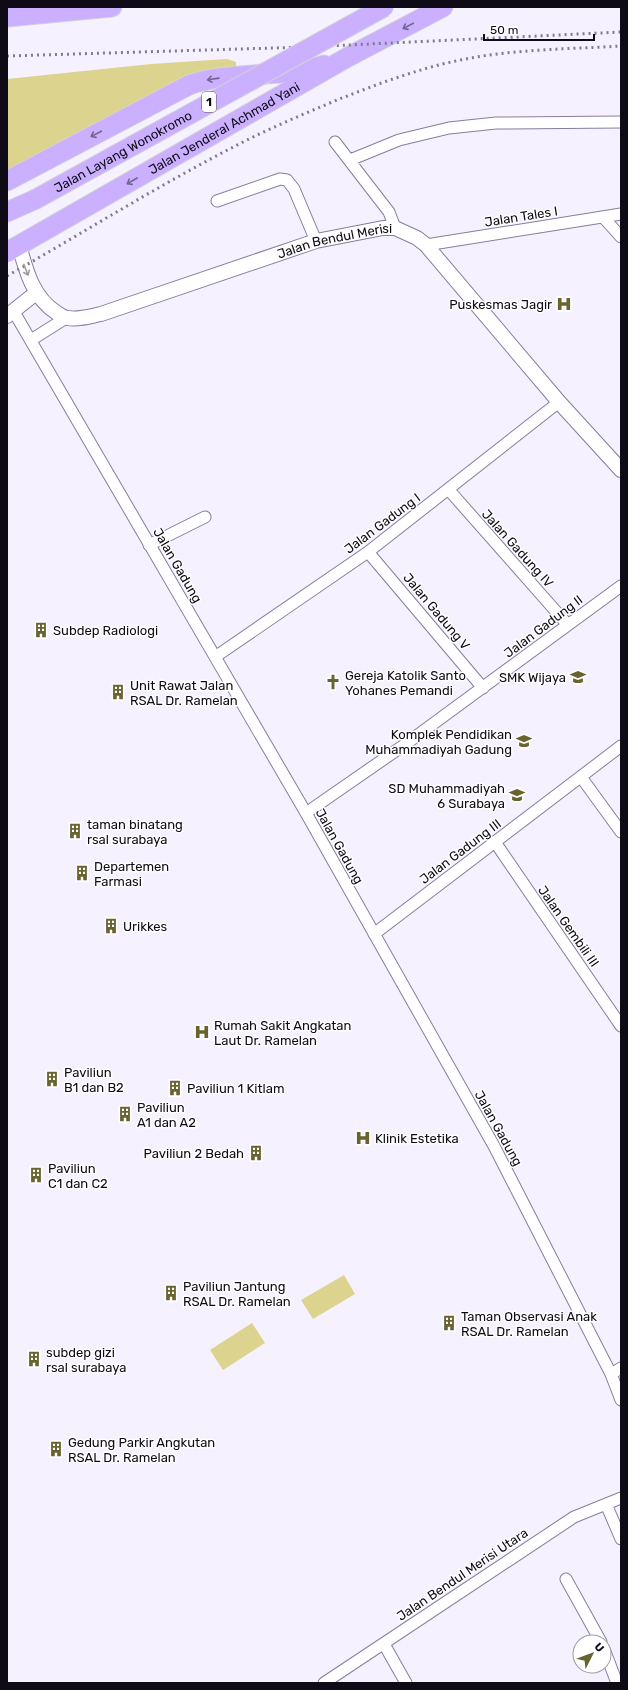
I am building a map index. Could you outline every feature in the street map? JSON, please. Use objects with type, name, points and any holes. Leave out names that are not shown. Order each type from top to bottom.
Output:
[{"type":"highway","points":[[7,17],[112,7]]},
{"type":"highway","name":"Jalan Layang Wonokromo","points":[[7,212],[36,199],[384,7]]},
{"type":"highway","name":"Jalan Jenderal Achmad Yani","points":[[13,249],[348,57],[442,7]]},
{"type":"highway","points":[[7,182],[189,85],[213,78],[315,68],[348,57]]},
{"type":"street","points":[[350,160],[399,140],[449,128],[496,123],[621,122]]},
{"type":"street","points":[[336,142],[389,212],[395,228]]},
{"type":"street","points":[[217,200],[280,179],[286,180],[294,189],[316,241]]},
{"type":"street","name":"Jalan Tales I","points":[[426,245],[621,214]]},
{"type":"street","points":[[603,217],[621,237]]},
{"type":"street","name":"Jalan Bendul Merisi","points":[[66,318],[76,319],[101,314],[316,241],[383,228],[395,228],[417,238],[426,245],[559,402],[621,470]]},
{"type":"street","points":[[13,249],[25,266],[36,293],[48,306],[66,318],[31,340]]},
{"type":"street","points":[[10,314],[36,293]]},
{"type":"street","name":"Jalan Gadung","points":[[10,314],[31,340],[306,813],[497,1152],[611,1374],[621,1400]]},
{"type":"street","name":"Jalan Gadung I","points":[[215,657],[368,552],[559,402]]},
{"type":"street","name":"Jalan Gadung IV","points":[[448,489],[568,625]]},
{"type":"street","points":[[150,545],[205,517]]},
{"type":"street","name":"Jalan Gadung V","points":[[368,552],[483,688]]},
{"type":"street","name":"Jalan Gadung II","points":[[306,813],[407,743],[621,586]]},
{"type":"street","name":"Jalan Gadung III","points":[[374,934],[621,746]]},
{"type":"street","points":[[580,777],[621,832]]},
{"type":"street","name":"Jalan Gembili III","points":[[494,842],[621,1026]]},
{"type":"street","points":[[611,1374],[621,1368]]},
{"type":"street","name":"Jalan Bendul Merisi Utara","points":[[324,1683],[471,1587],[543,1537],[574,1518],[621,1498]]},
{"type":"street","points":[[606,1504],[621,1539]]},
{"type":"street","points":[[566,1579],[597,1634]]},
{"type":"street","points":[[384,1644],[406,1683]]},
{"type":"street","points":[[612,1670],[617,1683]]},
{"type":"shaded area","points":[[227,59],[236,62],[236,67],[7,179],[7,79],[151,64]]},
{"type":"shaded area","points":[[344,1275],[355,1294],[313,1319],[301,1300]]},
{"type":"shaded area","points":[[252,1323],[265,1343],[223,1370],[210,1350]]},
{"type":"railway","points":[[7,56],[307,47],[621,32]]},
{"type":"railway","points":[[7,276],[155,190],[245,141],[279,125],[370,87],[420,70],[454,61],[489,55],[527,51],[621,46]]},
{"type":"place","name":"Puskesmas Jagir","points":[[564,304]]},
{"type":"place","name":"Subdep Radiologi","points":[[41,630]]},
{"type":"place","name":"SMK Wijaya","points":[[578,677]]},
{"type":"place","name":"Gereja Katolik Santo Yohanes Pemandi","points":[[333,682]]},
{"type":"place","name":"Unit Rawat Jalan RSAL Dr. Ramelan","points":[[118,692]]},
{"type":"place","name":"Komplek Pendidikan Muhammadiyah Gadung","points":[[524,741]]},
{"type":"place","name":"SD Muhammadiyah 6 Surabaya","points":[[517,795]]},
{"type":"place","name":"taman binatang rsal surabaya","points":[[75,831]]},
{"type":"place","name":"Departemen Farmasi","points":[[82,873]]},
{"type":"place","name":"Urikkes","points":[[111,926]]},
{"type":"place","name":"Rumah Sakit Angkatan Laut Dr. Ramelan","points":[[202,1032]]},
{"type":"place","name":"Paviliun B1 dan B2","points":[[52,1079]]},
{"type":"place","name":"Paviliun 1 Kitlam","points":[[175,1088]]},
{"type":"place","name":"Paviliun A1 dan A2","points":[[125,1114]]},
{"type":"place","name":"Klinik Estetika","points":[[363,1138]]},
{"type":"place","name":"Paviliun 2 Bedah","points":[[256,1153]]},
{"type":"place","name":"Paviliun C1 dan C2","points":[[36,1175]]},
{"type":"place","name":"Paviliun Jantung RSAL Dr. Ramelan","points":[[171,1293]]},
{"type":"place","name":"Taman Observasi Anak RSAL Dr. Ramelan","points":[[449,1323]]},
{"type":"place","name":"subdep gizi rsal surabaya","points":[[34,1359]]},
{"type":"place","name":"Gedung Parkir Angkutan RSAL Dr. Ramelan","points":[[56,1449]]}]
